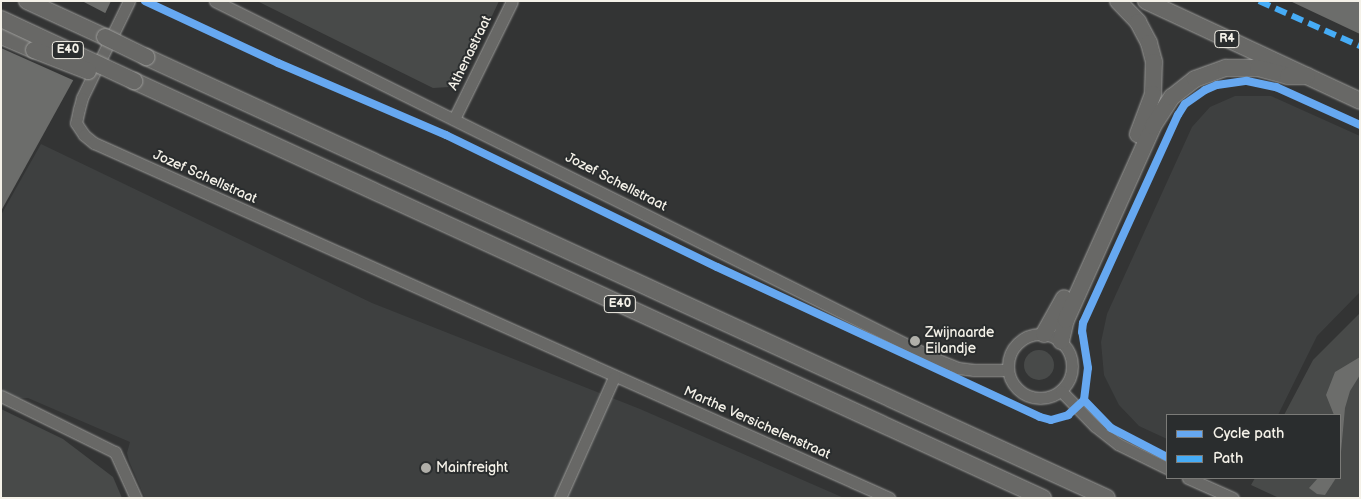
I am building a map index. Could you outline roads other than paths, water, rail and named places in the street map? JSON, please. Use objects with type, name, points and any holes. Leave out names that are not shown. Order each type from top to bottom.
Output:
[{"type":"highway","name":"E40","points":[[27,1],[1107,498]]},
{"type":"highway","points":[[1044,334],[1057,314],[1150,107],[1153,94],[1154,62],[1149,43],[1138,22],[1118,1]]},
{"type":"highway","name":"R4","points":[[1146,1],[1360,101]]},
{"type":"highway","name":"E40","points":[[1,19],[133,84],[197,110],[1043,498]]},
{"type":"highway","points":[[1,36],[133,84]]},
{"type":"highway","points":[[1061,341],[1066,320],[1153,126],[1172,97],[1194,79],[1226,68],[1258,68],[1288,76],[1307,76]]},
{"type":"street","name":"Jozef Schellstraat","points":[[128,1],[82,98],[76,123],[84,135],[109,150],[614,377]]},
{"type":"street","name":"Jozef Schellstraat","points":[[215,1],[936,359],[958,368],[1008,370]]},
{"type":"street","name":"Athenastraat","points":[[454,119],[512,1]]},
{"type":"street","points":[[1044,334],[1061,341],[1070,355],[1072,372],[1068,382],[1061,391],[1051,397],[1039,399],[1028,396],[1018,390],[1011,381],[1008,370],[1009,358],[1014,347],[1022,339],[1032,335],[1044,334]]},
{"type":"street","points":[[560,498],[614,377]]},
{"type":"street","name":"Marthe Versichelenstraat","points":[[614,377],[889,498]]},
{"type":"street","points":[[1061,391],[1094,426],[1118,444],[1166,468]]},
{"type":"street","points":[[1,396],[115,452],[136,498]]},
{"type":"street","points":[[1190,479],[1233,498]]},
{"type":"place","name":"Zwijnaarde Eilandje","points":[[915,341]]},
{"type":"place","name":"Mainfreight","points":[[426,468]]}]
